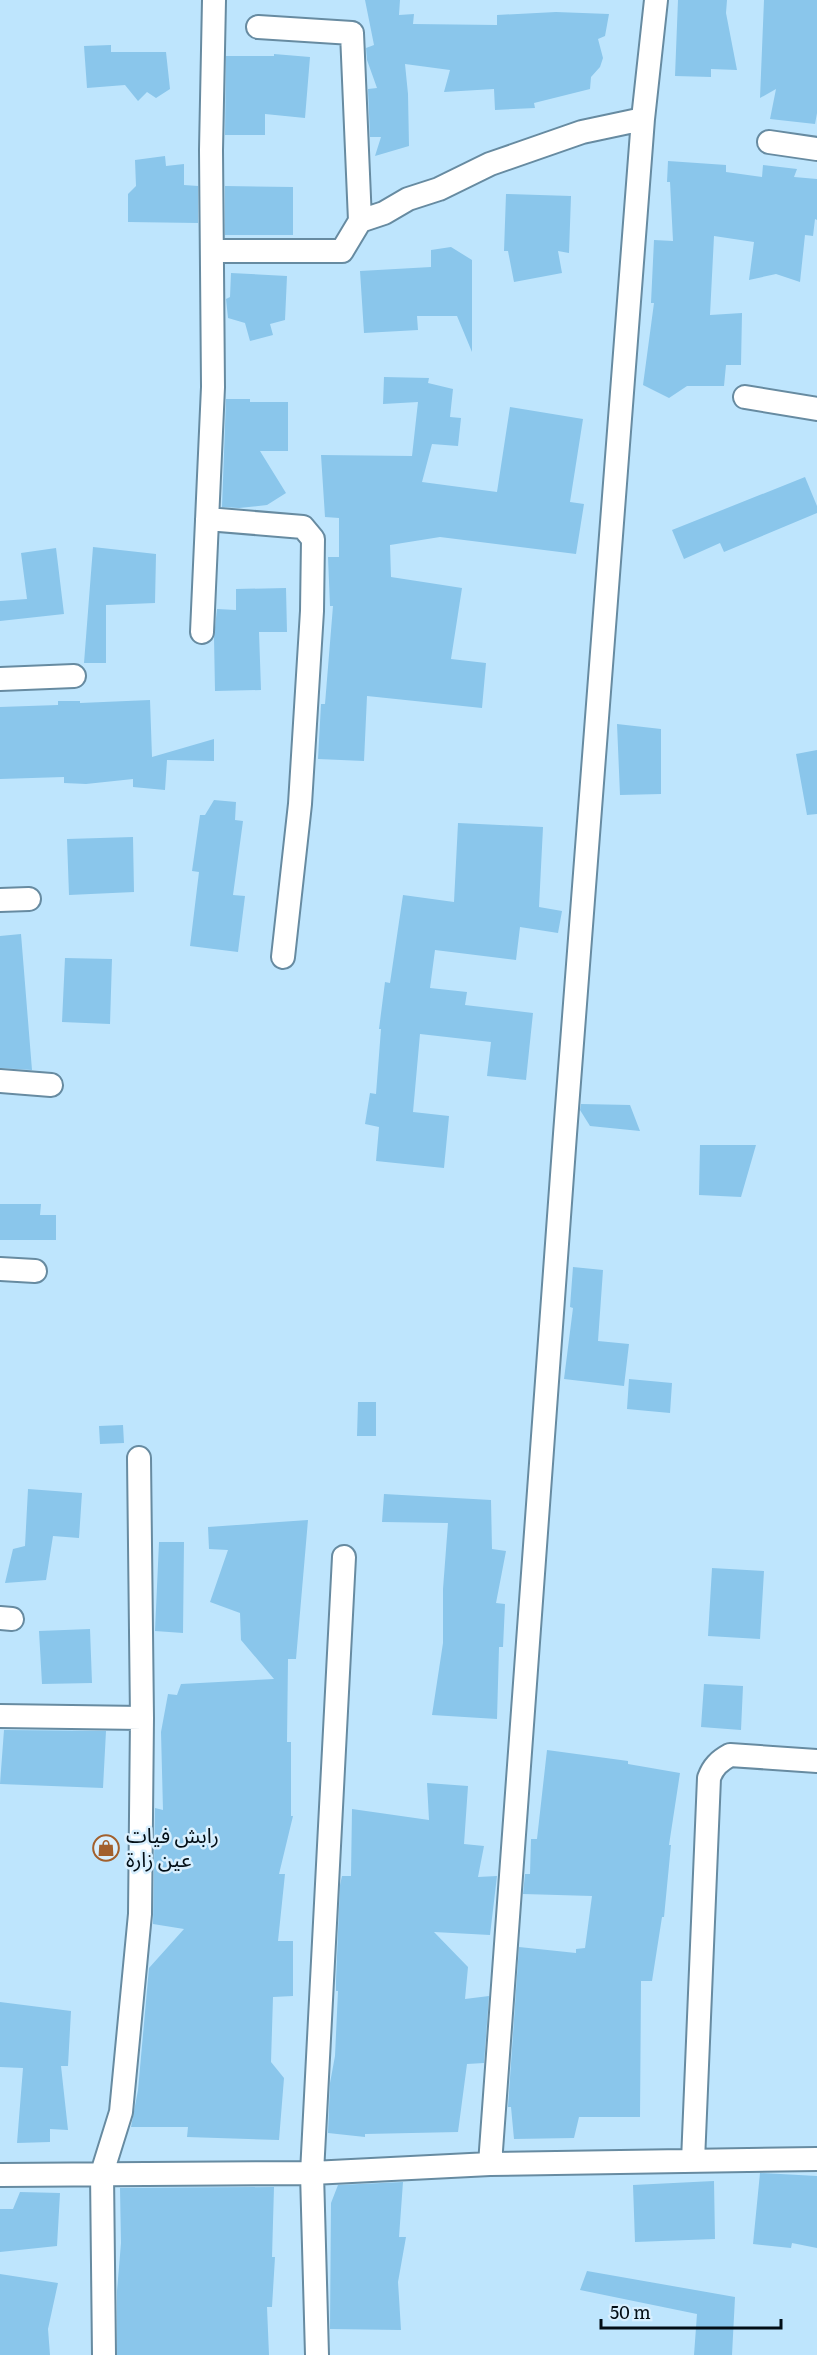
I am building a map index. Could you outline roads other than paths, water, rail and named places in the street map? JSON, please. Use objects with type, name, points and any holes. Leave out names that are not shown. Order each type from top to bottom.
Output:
[{"type":"street","points":[[202,632],[213,387],[214,0]]},
{"type":"street","points":[[490,2164],[564,1146],[644,119],[656,0]]},
{"type":"street","points":[[212,251],[342,251],[360,222],[352,33],[258,27]]},
{"type":"street","points":[[360,222],[384,213],[408,199],[439,189],[490,164],[582,132],[644,119]]},
{"type":"street","points":[[769,142],[817,149]]},
{"type":"street","points":[[746,397],[817,409]]},
{"type":"street","points":[[207,519],[303,527],[313,539],[312,611],[300,804],[284,957]]},
{"type":"street","points":[[0,679],[74,676]]},
{"type":"street","points":[[0,900],[29,899]]},
{"type":"street","points":[[0,1081],[51,1085]]},
{"type":"street","points":[[0,1269],[34,1271]]},
{"type":"street","points":[[104,2355],[102,2173],[121,2112],[140,1914],[142,1718],[139,1458]]},
{"type":"street","points":[[317,2355],[312,2173],[344,1557]]},
{"type":"street","points":[[0,1716],[142,1718]]},
{"type":"street","points":[[693,2161],[709,1778],[712,1770],[730,1755],[817,1761]]},
{"type":"street","points":[[0,2175],[312,2173],[490,2164],[817,2159]]},
{"type":"place","name":"رابش فيات عين زارة","points":[[106,1848]]}]
